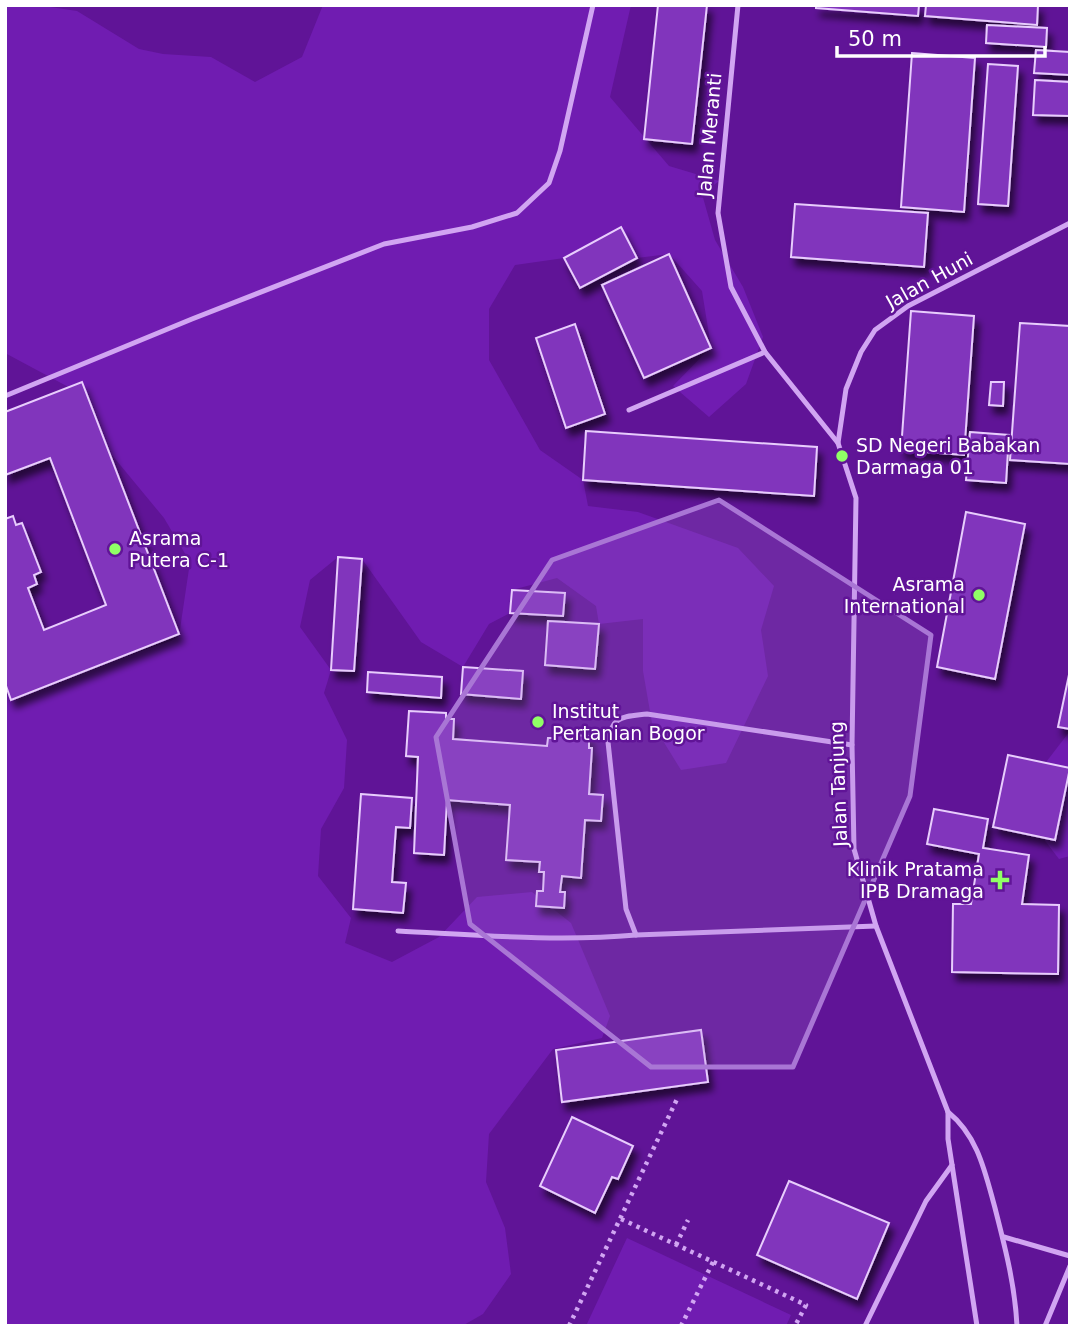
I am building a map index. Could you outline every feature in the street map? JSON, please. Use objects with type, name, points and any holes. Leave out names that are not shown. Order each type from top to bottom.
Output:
[{"type":"lane","points":[[5,396],[384,244],[472,227],[517,213],[549,183],[560,151],[593,5]]},
{"type":"lane","name":"Jalan Meranti","points":[[738,5],[718,213],[732,286],[765,352],[838,443]]},
{"type":"lane","name":"Jalan Huni","points":[[838,443],[846,390],[861,352],[875,330],[908,306],[1070,223]]},
{"type":"lane","points":[[629,410],[765,352]]},
{"type":"lane","name":"Jalan Tanjung","points":[[838,443],[856,498],[852,745],[854,849],[876,926],[948,1112],[948,1139],[977,1326]]},
{"type":"lane","points":[[636,935],[626,909],[608,742],[612,725],[621,717],[647,714],[852,745]]},
{"type":"lane","points":[[398,931],[575,939],[876,926]]},
{"type":"lane","name":"Jalan Tanjung","points":[[948,1112],[962,1124],[984,1166],[1004,1237],[1016,1304],[1017,1326]]},
{"type":"lane","points":[[865,1326],[926,1200],[952,1165]]},
{"type":"lane","points":[[1004,1237],[1070,1256]]},
{"type":"lane","points":[[1045,1326],[1070,1266]]},
{"type":"path","points":[[569,1326],[678,1097]]},
{"type":"path","points":[[621,1219],[806,1305],[795,1326]]},
{"type":"path","points":[[676,1245],[688,1220]]},
{"type":"path","points":[[681,1326],[713,1262]]},
{"type":"highlighted area","points":[[719,500],[931,635],[910,796],[793,1067],[651,1067],[470,924],[436,737],[552,560]]},
{"type":"shaded area","points":[[5,5],[37,5],[77,11],[139,49],[163,54],[211,57],[255,82],[302,57],[323,5],[631,5],[610,97],[669,166],[719,181],[702,194],[715,240],[743,287],[763,337],[746,384],[709,417],[673,386],[711,347],[702,291],[669,254],[637,258],[564,258],[515,265],[489,309],[489,360],[540,450],[583,480],[588,506],[638,512],[738,548],[774,586],[761,630],[768,676],[726,763],[681,770],[652,723],[643,671],[643,619],[599,624],[596,606],[557,578],[512,590],[510,613],[489,624],[463,667],[421,642],[362,559],[338,557],[310,580],[300,627],[331,670],[324,693],[347,740],[344,788],[321,829],[318,876],[351,918],[345,943],[392,962],[439,937],[477,897],[532,892],[571,923],[610,1016],[602,1038],[553,1049],[489,1134],[486,1182],[505,1228],[511,1274],[483,1314],[462,1326],[5,1326],[5,694],[10,696],[179,636],[190,562],[164,518],[102,443],[89,398],[5,353]]},
{"type":"shaded area","points":[[1070,731],[1070,856],[1059,859],[1030,821],[1040,770]]},
{"type":"shaded area","points":[[627,1238],[791,1315],[786,1326],[586,1326]]},
{"type":"building","points":[[658,5],[707,5],[692,144],[644,139]]},
{"type":"building","points":[[816,5],[919,5],[918,16],[816,8]]},
{"type":"building","points":[[926,5],[1038,5],[1037,25],[925,16]]},
{"type":"building","points":[[987,25],[1047,28],[1046,47],[986,43]]},
{"type":"building","points":[[1036,50],[1070,52],[1070,75],[1034,73]]},
{"type":"building","points":[[912,53],[975,58],[964,212],[901,207]]},
{"type":"building","points":[[988,64],[1018,66],[1008,206],[978,204]]},
{"type":"building","points":[[1035,80],[1070,82],[1070,116],[1033,115]]},
{"type":"building","points":[[795,204],[928,213],[924,267],[791,257]]},
{"type":"building","points":[[621,227],[637,258],[580,288],[564,258]]},
{"type":"building","points":[[669,254],[711,348],[644,378],[602,285]]},
{"type":"building","points":[[911,311],[974,316],[964,455],[901,450]]},
{"type":"building","points":[[1020,323],[1070,326],[1070,464],[1010,460]]},
{"type":"building","points":[[575,324],[605,414],[566,428],[536,338]]},
{"type":"building","name":"Asrama Putera C-1","points":[[82,382],[179,634],[11,700],[5,683],[5,519],[13,516],[16,525],[22,523],[41,572],[34,575],[37,584],[28,588],[44,630],[106,605],[50,458],[5,475],[5,412]]},
{"type":"building","points":[[991,382],[1004,382],[1003,406],[989,405]]},
{"type":"building","points":[[586,431],[817,447],[814,496],[583,480]]},
{"type":"building","points":[[970,432],[1009,435],[1006,483],[966,480]]},
{"type":"building","points":[[966,512],[1025,524],[995,679],[937,667]]},
{"type":"building","points":[[338,557],[362,559],[354,671],[331,670]]},
{"type":"building","points":[[512,590],[565,593],[563,616],[510,613]]},
{"type":"building","points":[[548,621],[599,624],[595,669],[545,665]]},
{"type":"building","points":[[463,667],[523,671],[521,699],[461,694]]},
{"type":"building","points":[[1070,670],[1070,729],[1058,727]]},
{"type":"building","points":[[368,672],[442,677],[441,698],[367,692]]},
{"type":"building","points":[[409,711],[446,713],[446,719],[454,719],[453,739],[547,746],[548,738],[554,738],[554,734],[589,736],[589,748],[592,748],[589,794],[603,795],[601,821],[585,820],[581,878],[562,876],[560,892],[565,892],[564,908],[536,906],[537,891],[543,891],[544,872],[539,872],[540,862],[506,860],[510,805],[447,800],[444,855],[414,853],[418,757],[406,756]]},
{"type":"building","points":[[1008,755],[1070,768],[1055,840],[993,827]]},
{"type":"building","points":[[361,794],[412,798],[410,828],[396,827],[392,882],[406,883],[403,913],[353,909]]},
{"type":"building","name":"Klinik Pratama IPB Dramaga","points":[[934,809],[988,819],[983,848],[1029,855],[1022,904],[1059,905],[1058,974],[952,972],[953,904],[971,904],[979,854],[927,844]]},
{"type":"building","points":[[701,1030],[708,1082],[562,1102],[556,1050]]},
{"type":"building","points":[[572,1117],[633,1146],[618,1179],[612,1177],[595,1213],[540,1186]]},
{"type":"building","points":[[789,1181],[889,1223],[857,1299],[757,1255]]},
{"type":"place","name":"SD Negeri Babakan Darmaga 01","points":[[842,456]]},
{"type":"place","name":"Asrama Putera C-1","points":[[115,549]]},
{"type":"place","name":"Asrama International","points":[[979,595]]},
{"type":"place","name":"Institut Pertanian Bogor","points":[[538,722]]},
{"type":"place","name":"Klinik Pratama IPB Dramaga","points":[[1000,880]]}]
